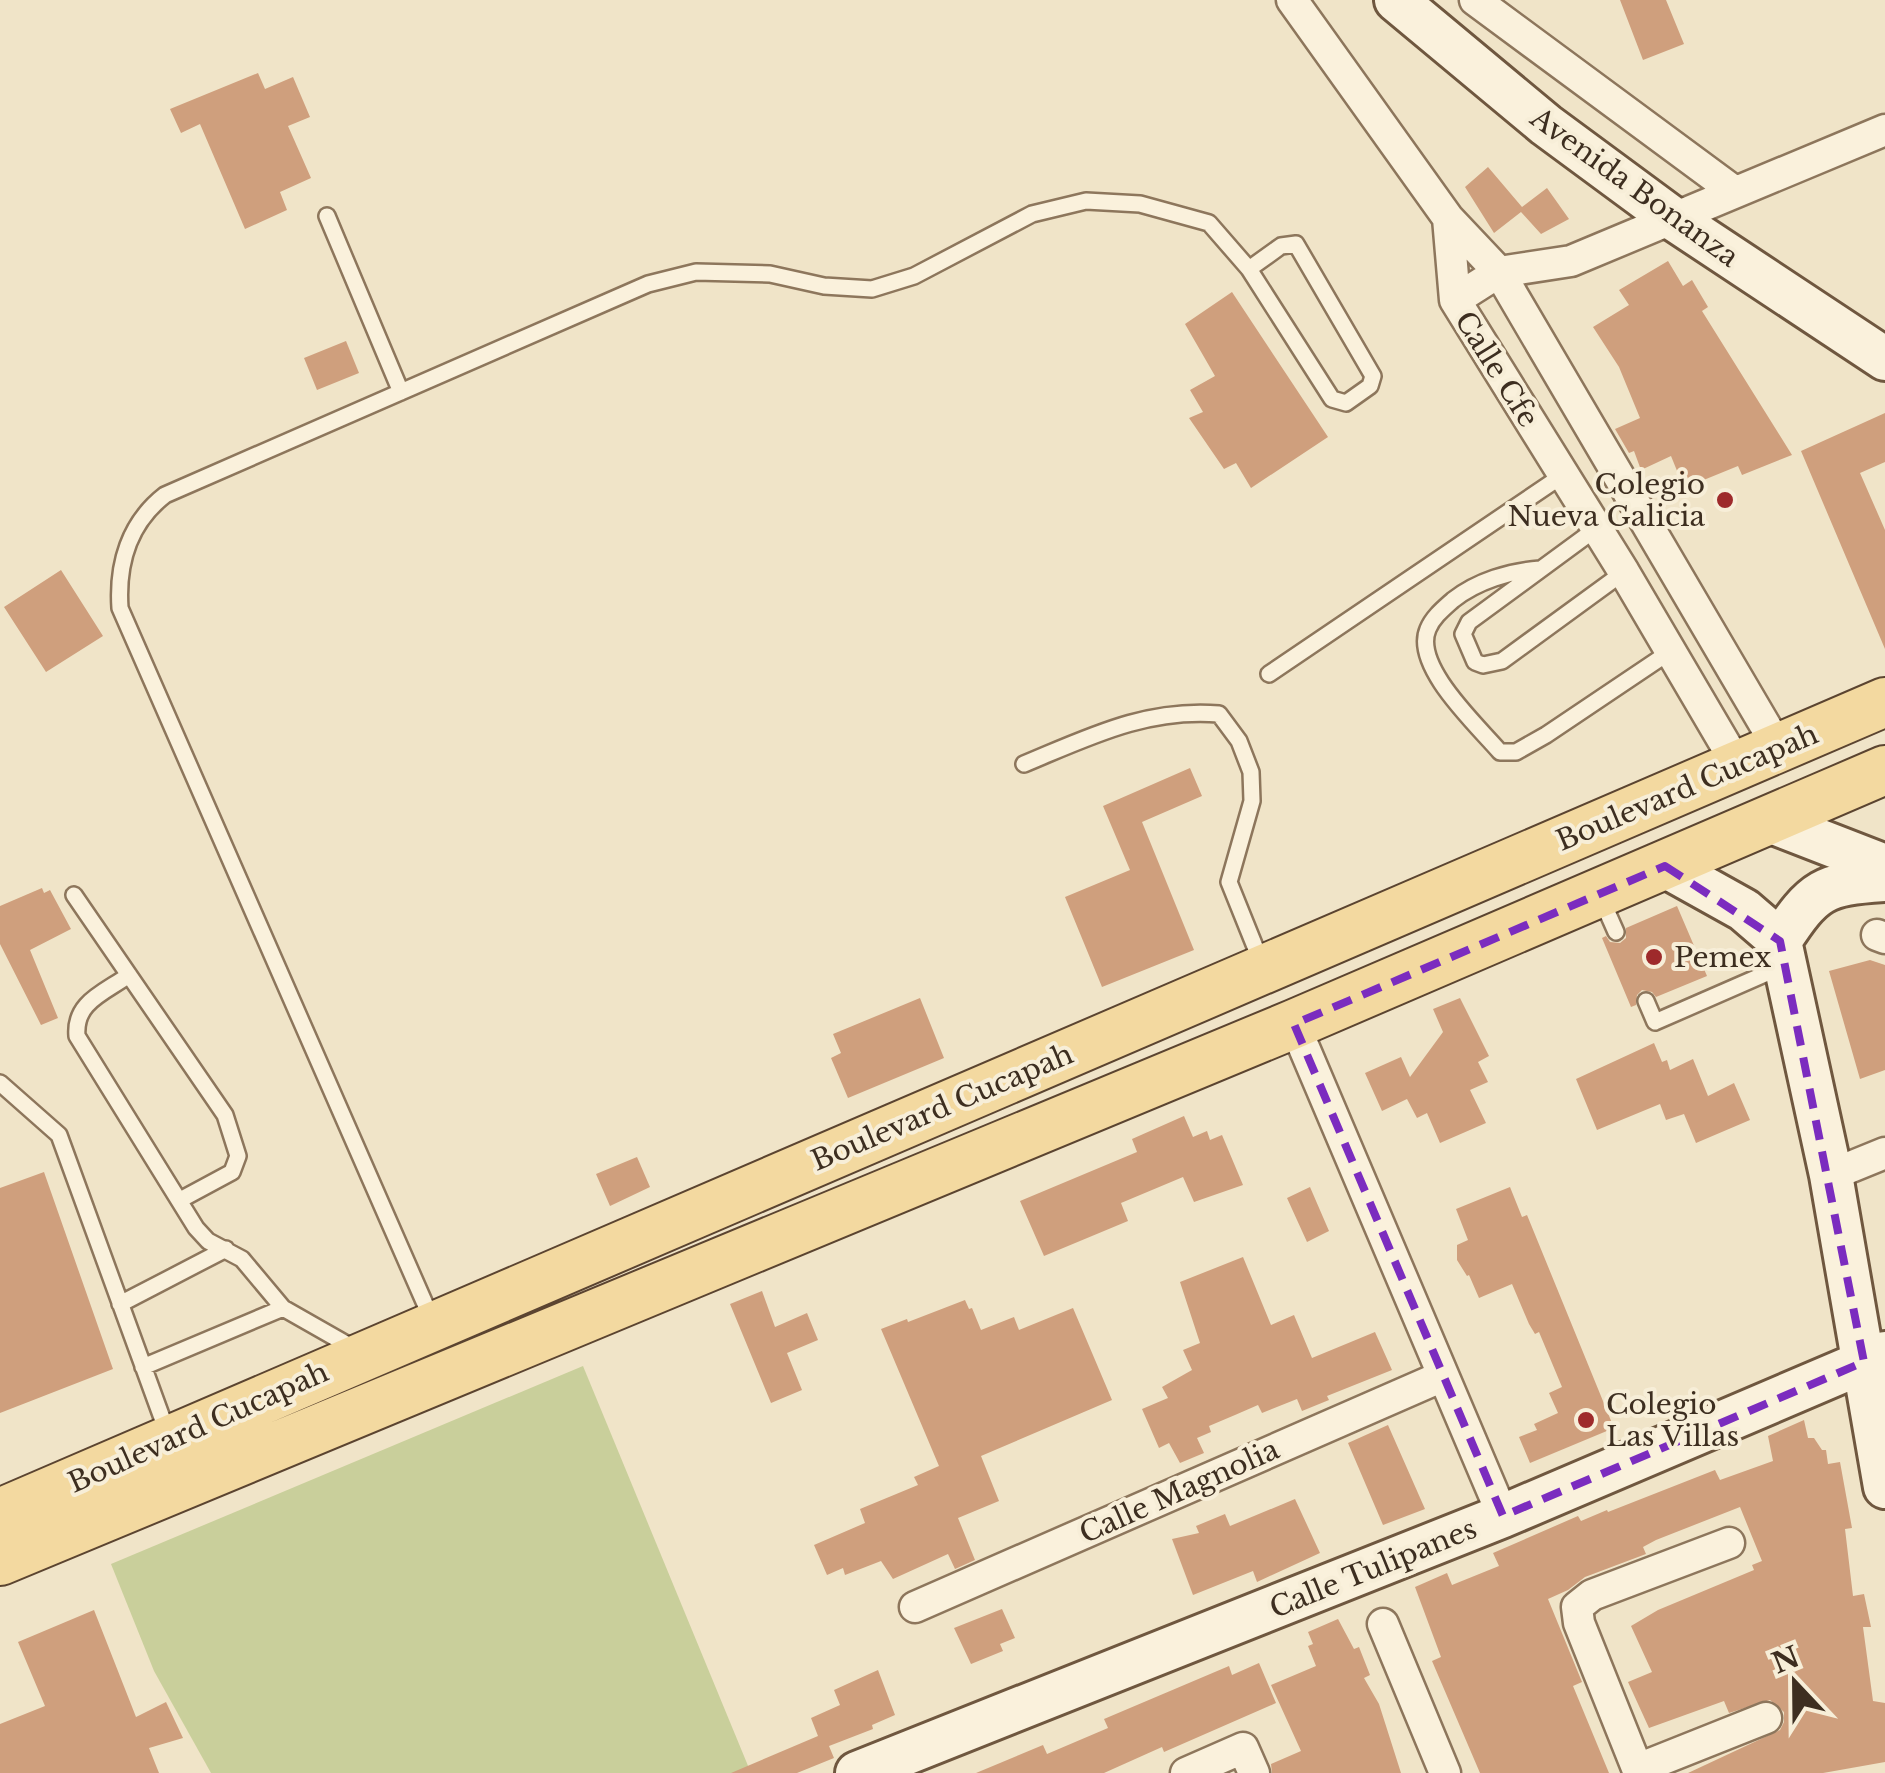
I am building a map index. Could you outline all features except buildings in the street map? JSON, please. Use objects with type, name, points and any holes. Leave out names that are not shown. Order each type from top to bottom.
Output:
[{"type":"main road","name":"Boulevard Cucapah","points":[[0,1513],[1885,702]]},
{"type":"main road","name":"Boulevard Cucapah","points":[[0,1561],[1294,1024],[1608,913],[1665,866],[1885,770]]},
{"type":"street","name":"Calle Cfe","points":[[1292,0],[1448,218],[1499,272],[1734,673],[1758,757]]},
{"type":"street","points":[[1475,0],[1734,192]]},
{"type":"street","name":"Avenida Bonanza","points":[[1413,4],[1546,125],[1672,218],[1885,359]]},
{"type":"street","points":[[1454,300],[1499,272],[1571,260],[1885,130]]},
{"type":"street","name":"Calle Cfe","points":[[1448,218],[1454,300],[1598,528],[1697,696],[1758,757]]},
{"type":"street","points":[[1697,696],[1734,673]]},
{"type":"street","points":[[1769,821],[1885,866]]},
{"type":"street","points":[[1665,866],[1744,910],[1783,953],[1874,1357],[1885,1487]]},
{"type":"street","points":[[1783,953],[1798,914],[1826,890],[1836,884],[1885,880]]},
{"type":"street","points":[[1294,1024],[1503,1516]]},
{"type":"street","points":[[1831,1175],[1885,1153]]},
{"type":"street","name":"Calle Tulipanes","points":[[857,1773],[1503,1516],[1874,1357]]},
{"type":"street","name":"Calle Magnolia","points":[[915,1607],[1443,1376]]},
{"type":"street","points":[[1729,1543],[1592,1595],[1577,1606],[1579,1623],[1638,1771],[1766,1718]]},
{"type":"street","points":[[1383,1624],[1445,1773]]},
{"type":"street","points":[[1186,1773],[1248,1761]]},
{"type":"lane","points":[[435,1326],[120,608],[118,578],[127,545],[147,509],[165,495],[648,284],[696,272],[770,274],[824,286],[872,290],[914,276],[1032,214],[1086,201],[1140,204],[1209,223],[1249,269],[1332,399],[1346,403],[1370,386],[1373,376],[1296,244],[1281,246],[1249,269]]},
{"type":"lane","points":[[326,216],[401,392]]},
{"type":"lane","points":[[1268,674],[1564,475]]},
{"type":"lane","points":[[1598,528],[1469,622],[1462,634],[1476,662],[1484,665],[1502,661],[1624,572]]},
{"type":"lane","points":[[1540,569],[1510,574],[1466,590],[1438,612],[1426,632],[1426,652],[1436,677],[1500,752],[1516,752],[1546,736],[1671,651]]},
{"type":"lane","points":[[1024,764],[1128,721],[1202,712],[1218,714],[1239,741],[1251,772],[1252,801],[1230,882],[1264,968]]},
{"type":"lane","points":[[74,894],[225,1114],[238,1156],[232,1172],[180,1200]]},
{"type":"lane","points":[[1646,1001],[1654,1022],[1783,953]]},
{"type":"lane","points":[[128,975],[83,1007],[76,1020],[77,1036],[196,1228],[208,1241],[242,1259],[283,1308],[363,1354]]},
{"type":"lane","points":[[0,1083],[59,1135],[170,1440]]},
{"type":"lane","points":[[120,1304],[226,1249]]},
{"type":"lane","points":[[143,1367],[283,1308]]},
{"type":"highlighted area","points":[[1665,866],[1780,941],[1864,1362],[1503,1516],[1294,1024]]},
{"type":"green space","points":[[583,1366],[751,1773],[211,1773],[154,1671],[111,1564]]},
{"type":"place","name":"Colegio Nueva Galicia","points":[[1725,500]]},
{"type":"place","name":"Pemex","points":[[1654,957]]},
{"type":"place","name":"Colegio Las Villas","points":[[1586,1420]]}]
